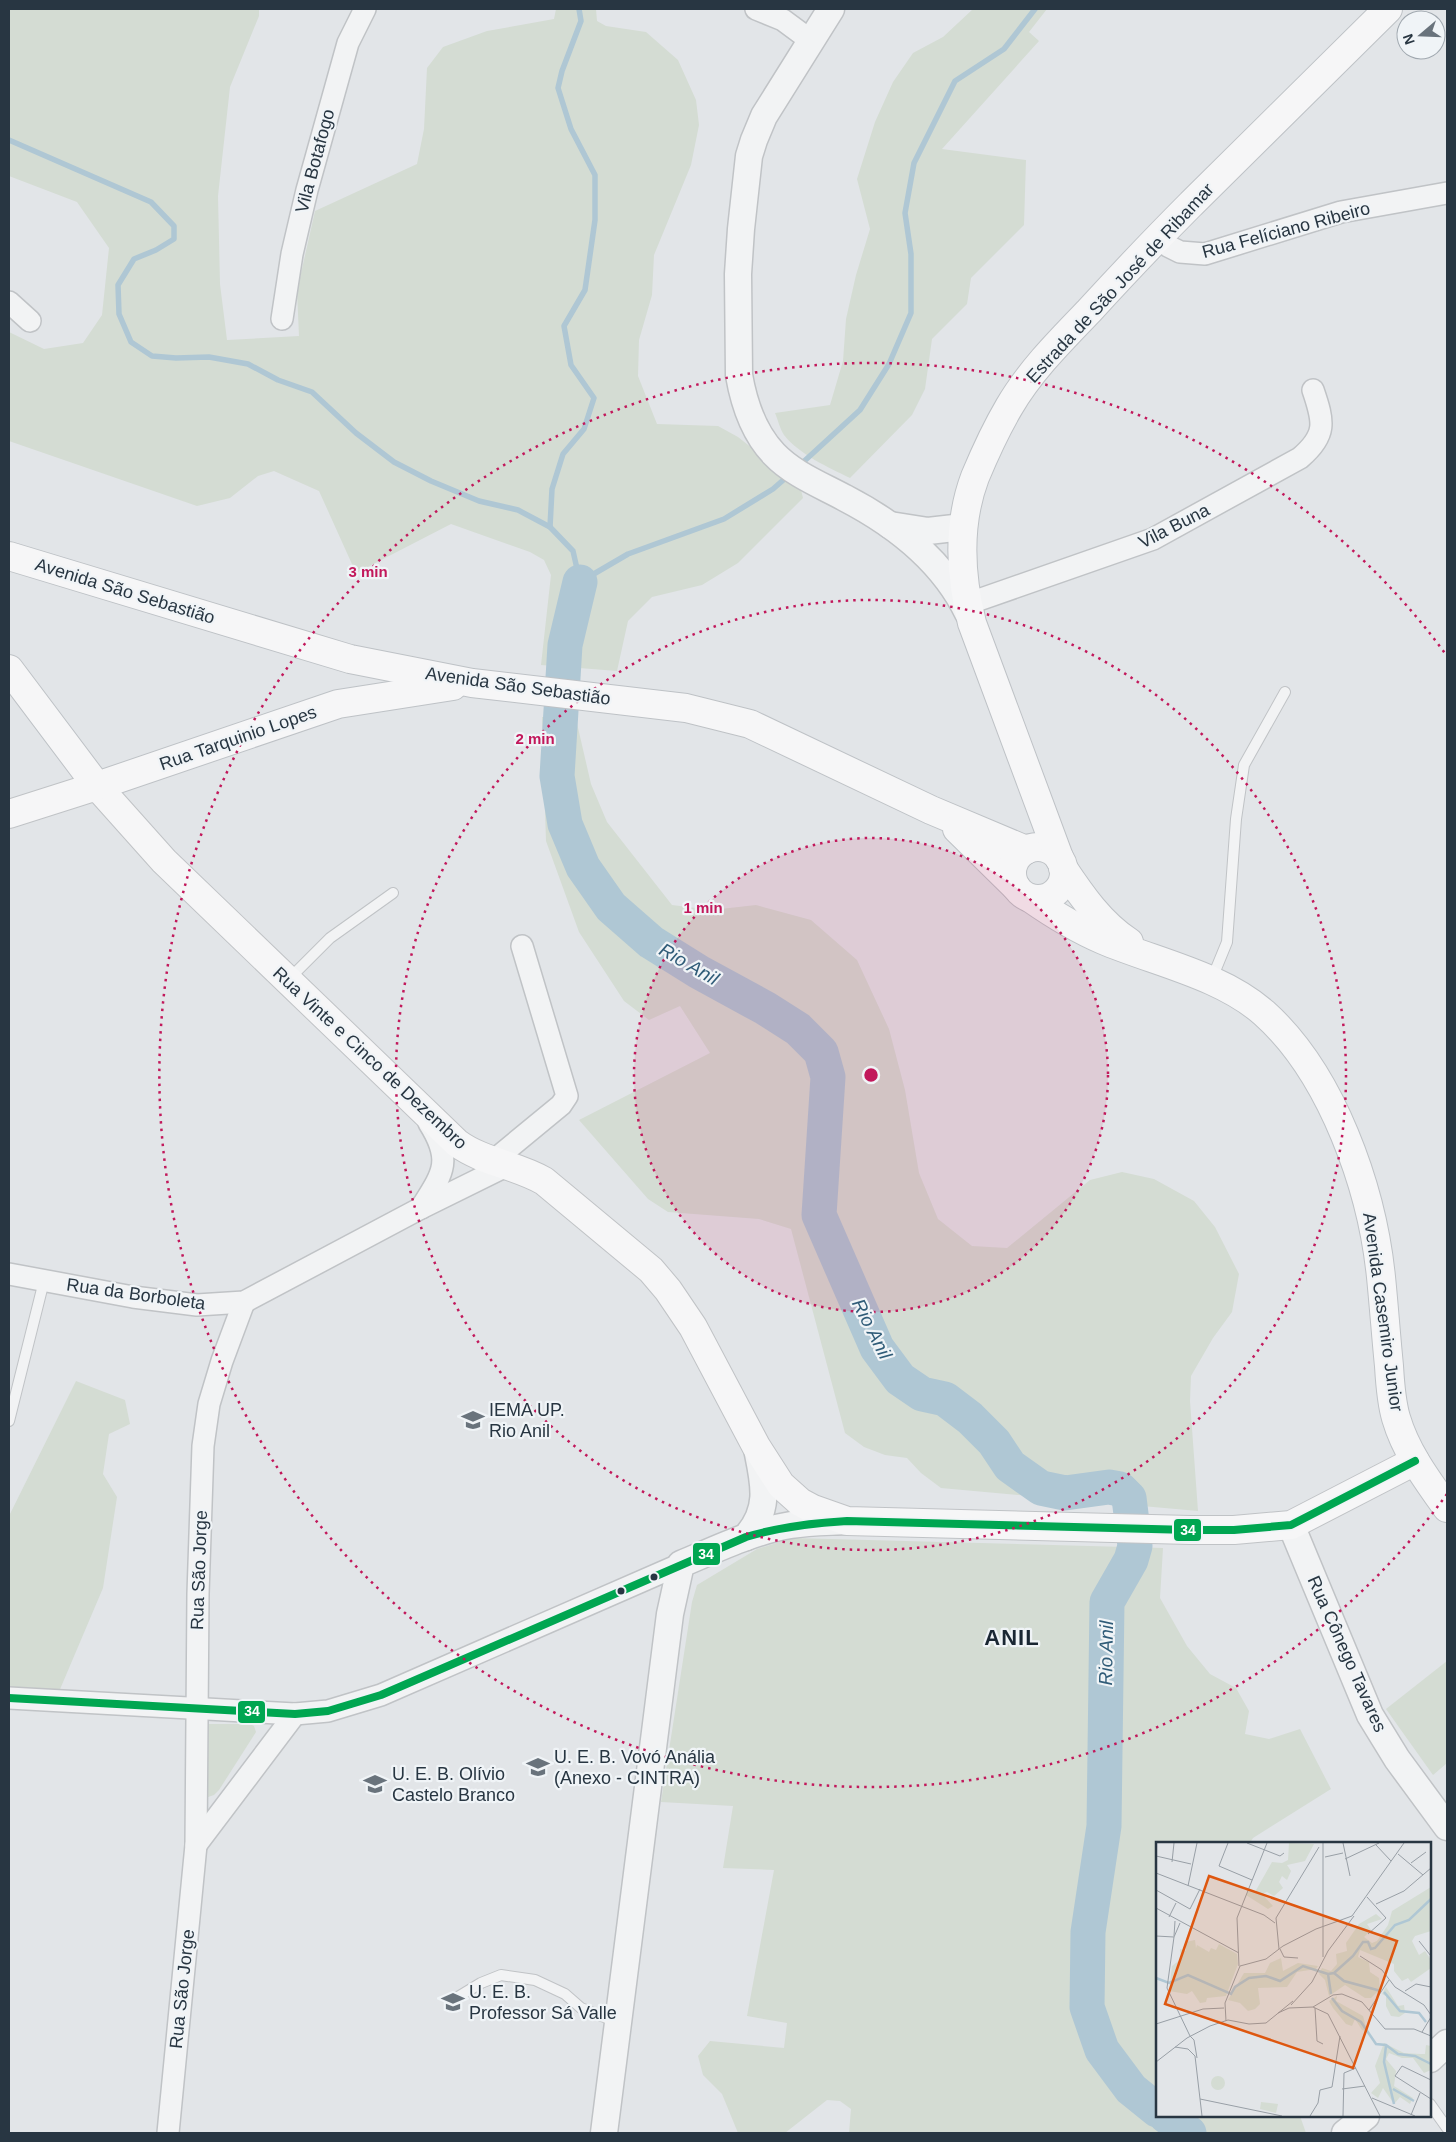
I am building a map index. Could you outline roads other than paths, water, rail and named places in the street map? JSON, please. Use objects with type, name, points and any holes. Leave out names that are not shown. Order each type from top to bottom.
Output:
[{"type":"main road","name":"Estrada de São José de Ribamar","points":[[1062,864],[970,614],[963,568],[963,527],[975,479],[990,443],[1014,399],[1056,345],[1158,237],[1388,9]]},
{"type":"main road","name":"Avenida São Sebastião","points":[[9,556],[350,659],[472,683],[686,708],[750,724],[932,810],[1028,849]]},
{"type":"main road","points":[[338,704],[353,696],[359,687],[359,671],[350,659]]},
{"type":"main road","name":"Rua Vinte e Cinco de Dezembro","points":[[9,669],[97,786],[149,846],[423,1112],[468,1151],[527,1171],[544,1181],[651,1270],[680,1307],[756,1446],[781,1484],[792,1496],[813,1509],[847,1521],[1190,1530],[1234,1530],[1291,1525]]},
{"type":"main road","name":"Rua Tarquinio Lopes","points":[[9,814],[338,704],[472,683]]},
{"type":"main road","name":"Estrada de São José de Ribamar","points":[[1021,755],[1035,811],[1028,849]]},
{"type":"main road","name":"Avenida São Sebastião","points":[[932,810],[964,834],[1023,893]]},
{"type":"main road","points":[[1028,849],[1046,849],[1054,853],[1062,864],[1062,883],[1052,895],[1038,899],[1023,893],[1012,872],[1013,864],[1017,858],[1028,849]]},
{"type":"main road","name":"Avenida Casemiro Junior","points":[[1062,864],[1089,905],[1111,928],[1156,959]]},
{"type":"main road","name":"Avenida Casemiro Junior","points":[[1023,893],[1085,931],[1211,982],[1241,997],[1262,1011],[1296,1046],[1326,1097],[1349,1146],[1370,1208],[1381,1275],[1391,1394],[1396,1417],[1404,1440],[1415,1461],[1447,1508]]},
{"type":"main road","points":[[1291,1525],[1415,1461]]},
{"type":"street","name":"Vila Botafogo","points":[[282,319],[292,254],[307,190],[348,43],[365,9]]},
{"type":"street","points":[[756,9],[783,20],[810,40]]},
{"type":"street","points":[[832,9],[810,40],[764,116],[749,156],[741,229],[738,305],[739,375],[742,392],[755,427],[767,446],[783,462],[848,499],[887,524],[938,566],[970,614]]},
{"type":"street","name":"Rua Felíciano Ribeiro","points":[[1158,237],[1168,246],[1180,252],[1205,254],[1340,212],[1447,194]]},
{"type":"street","points":[[9,302],[30,321]]},
{"type":"street","name":"Vila Buna","points":[[970,614],[1153,539],[1300,458],[1314,446],[1320,433],[1320,418],[1313,390]]},
{"type":"street","points":[[887,524],[928,531],[963,527]]},
{"type":"street","name":"Rua da Borboleta","points":[[9,1274],[133,1297],[197,1305],[244,1302],[421,1208],[501,1163],[561,1105],[567,1096],[522,946]]},
{"type":"street","name":"Rua da Borboleta","points":[[421,1208],[440,1179],[443,1158],[439,1139],[423,1112]]},
{"type":"street","name":"Rua São Jorge","points":[[168,2133],[196,1846],[196,1709],[203,1446],[209,1404],[222,1361],[244,1302]]},
{"type":"street","name":"Rua Vinte e Cinco de Dezembro","points":[[746,1537],[758,1521],[764,1500],[763,1478],[756,1446]]},
{"type":"street","points":[[9,1698],[295,1714],[328,1711],[380,1695],[746,1537],[791,1525],[847,1521]]},
{"type":"street","name":"Rua Cônego Tavares","points":[[1291,1525],[1370,1715],[1397,1759],[1447,1827]]},
{"type":"street","points":[[604,2133],[670,1614],[681,1564]]},
{"type":"street","points":[[196,1846],[295,1714]]},
{"type":"street","points":[[1431,2059],[1447,2043]]},
{"type":"street","points":[[1345,2133],[1365,2117]]},
{"type":"lane","points":[[1211,982],[1227,942],[1236,819],[1244,765],[1285,692]]},
{"type":"lane","points":[[287,981],[330,938],[393,893]]},
{"type":"lane","points":[[9,1421],[44,1281]]},
{"type":"lane","points":[[453,2000],[481,1983],[501,1975],[535,1980],[565,1994],[582,2008],[618,2022]]},
{"type":"lane","points":[[1431,2105],[1447,2128]]},
{"type":"waterway","points":[[550,527],[552,489],[563,454],[584,429],[594,398],[571,365],[564,326],[585,290],[595,220],[595,175],[571,129],[558,88],[562,71],[581,21],[579,9]]},
{"type":"waterway","points":[[800,465],[860,410],[889,364],[911,313],[911,254],[905,213],[914,163],[955,81],[1004,49],[1035,9]]},
{"type":"waterway","points":[[9,140],[151,202],[174,226],[174,239],[156,250],[134,259],[118,285],[119,314],[131,342],[152,356],[176,358],[209,357],[248,364],[278,380],[312,392],[356,433],[394,462],[431,481],[479,501],[518,510],[550,527],[573,551],[580,582],[628,554],[724,519],[773,489],[789,475]]},
{"type":"waterway","name":"Rio Anil","points":[[580,582],[565,645],[557,776],[565,824],[583,867],[611,907],[651,942],[798,1029],[821,1052],[828,1077],[819,1215],[877,1348],[900,1379],[922,1394],[945,1399],[970,1418],[994,1442],[1010,1466],[1041,1488],[1065,1493],[1109,1487],[1120,1489],[1129,1498],[1135,1546],[1131,1560],[1107,1602],[1104,1826],[1088,1932],[1087,2007],[1102,2050],[1131,2089],[1156,2109]]},
{"type":"waterway","name":"Rio Anil","points":[[1167,2117],[1189,2133]]},
{"type":"place","name":"IEMA UP. Rio Anil","points":[[473,1420]]},
{"type":"place","name":"U. E. B. Vovó Anália (Anexo - CINTRA)","points":[[538,1767]]},
{"type":"place","name":"U. E. B. Olívio Castelo Branco","points":[[375,1784]]},
{"type":"place","name":"U. E. B. Professor Sá Valle","points":[[453,2002]]},
{"type":"district","name":"ANIL","points":[[1012,1637]]}]
